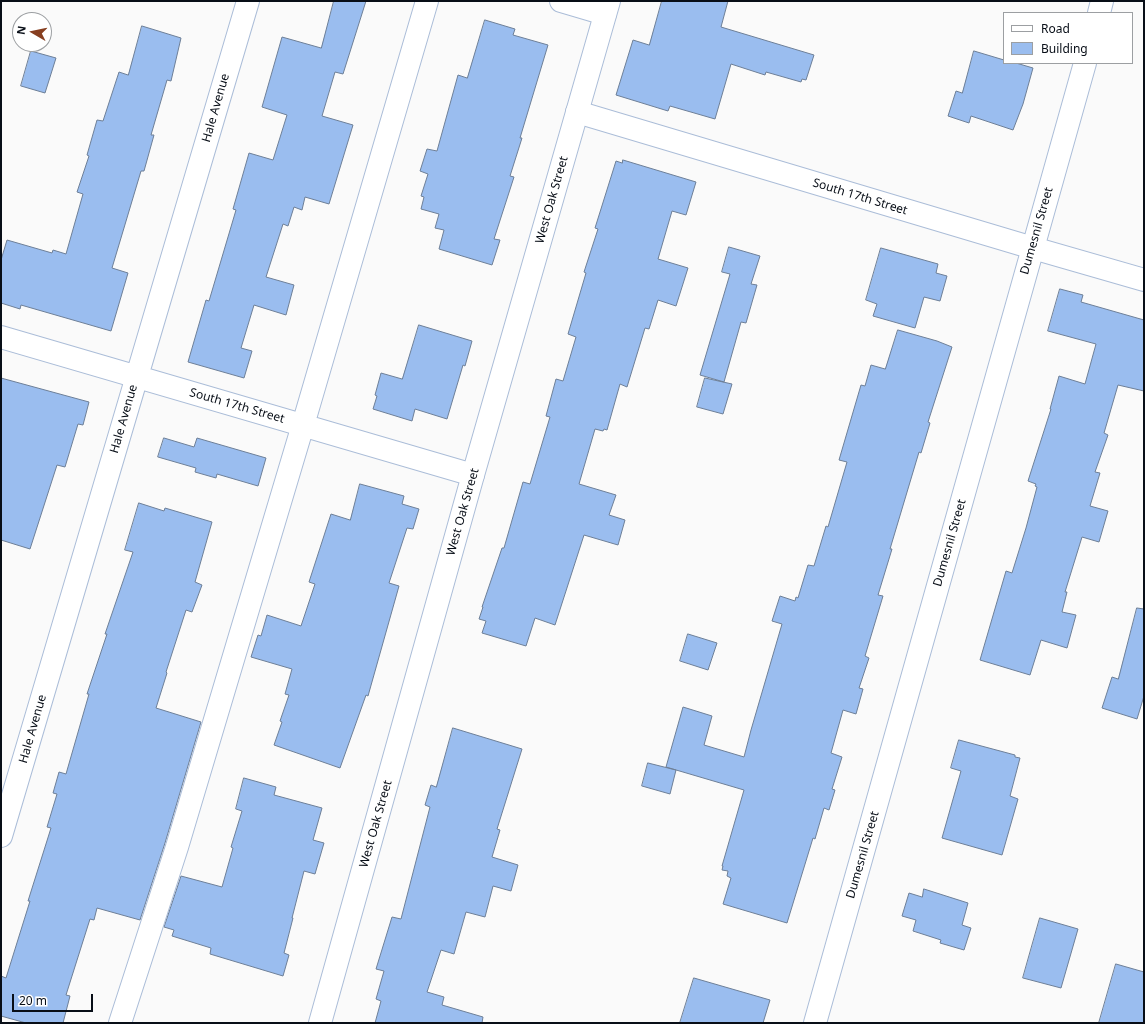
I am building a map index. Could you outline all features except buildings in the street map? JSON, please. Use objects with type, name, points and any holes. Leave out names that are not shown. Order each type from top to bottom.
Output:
[{"type":"street","name":"Hale Avenue","points":[[1,836],[248,1]]},
{"type":"street","points":[[120,1023],[177,847],[303,425],[427,1]]},
{"type":"street","points":[[561,1],[607,7]]},
{"type":"street","points":[[1099,12],[1102,1]]},
{"type":"street","name":"West Oak Street","points":[[320,1023],[473,475],[607,7]]},
{"type":"street","name":"Dumesnil Street","points":[[815,1023],[1085,64]]},
{"type":"street","name":"South 17th Street","points":[[576,112],[1144,280]]},
{"type":"street","name":"South 17th Street","points":[[1,337],[473,475]]}]
